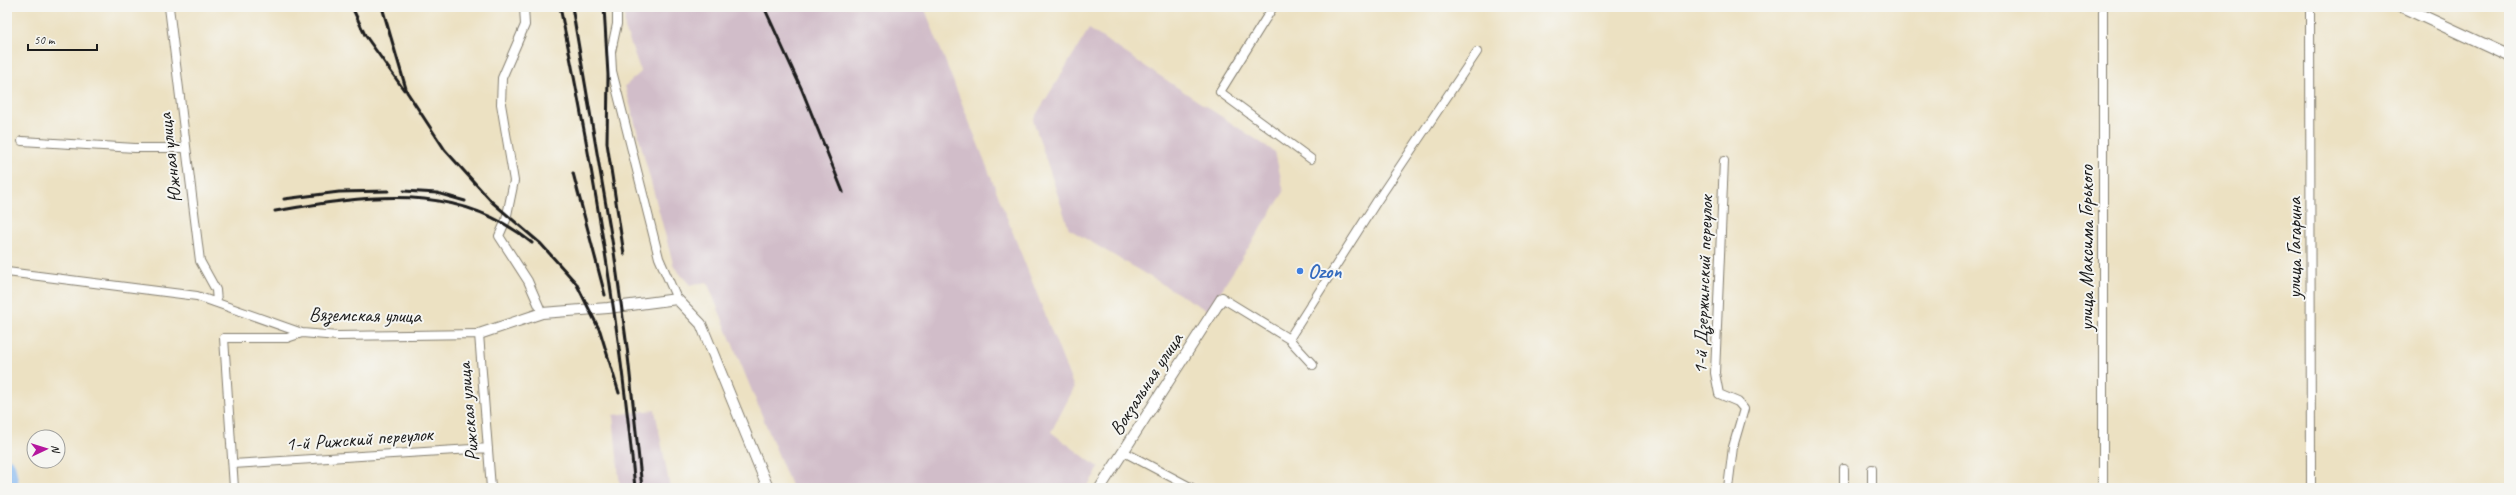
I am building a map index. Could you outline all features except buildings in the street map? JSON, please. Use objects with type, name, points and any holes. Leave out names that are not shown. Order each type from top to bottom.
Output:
[{"type":"main road","points":[[2403,7],[2509,56]]},
{"type":"street","name":"Южная улица","points":[[169,7],[200,261],[216,290],[217,302]]},
{"type":"street","points":[[524,7],[525,24],[502,78],[500,104],[514,181],[506,220],[499,236],[528,281],[542,313]]},
{"type":"street","points":[[617,7],[617,24],[611,52],[612,71],[660,258],[677,299],[701,324],[768,488]]},
{"type":"street","points":[[1273,7],[1220,92],[1311,160]]},
{"type":"street","name":"улица Максима Горького","points":[[2103,7],[2103,488]]},
{"type":"street","name":"улица Гагарина","points":[[2310,7],[2311,488]]},
{"type":"street","points":[[1289,339],[1377,201],[1477,52]]},
{"type":"street","points":[[22,141],[135,148],[185,148]]},
{"type":"street","name":"1-й Дзержинский переулок","points":[[1724,160],[1715,373],[1719,394],[1738,402],[1744,409],[1730,466],[1728,488]]},
{"type":"street","name":"Вяземская улица","points":[[7,272],[197,296],[302,333],[338,336],[479,334],[542,313],[608,308],[677,299]]},
{"type":"street","points":[[1222,298],[1289,339],[1313,365]]},
{"type":"street","name":"Вокзальная улица","points":[[1100,488],[1222,298]]},
{"type":"street","points":[[234,488],[224,338],[287,338],[302,333]]},
{"type":"street","name":"Рижская улица","points":[[479,334],[491,488]]},
{"type":"street","name":"1-й Рижский переулок","points":[[232,464],[488,448]]},
{"type":"street","points":[[1124,452],[1192,488]]},
{"type":"street","points":[[1844,469],[1844,488]]},
{"type":"street","points":[[1872,469],[1872,488]]},
{"type":"shaded area","points":[[624,7],[924,7],[1074,388],[1051,432],[1099,468],[1086,488],[792,488],[707,282],[690,285],[674,267],[625,86],[641,72],[625,28]]},
{"type":"shaded area","points":[[1089,29],[1275,152],[1284,192],[1208,311],[1069,229],[1033,120]]},
{"type":"shaded area","points":[[655,410],[670,488],[620,488],[613,415]]},
{"type":"waterway","points":[[7,467],[11,488]]},
{"type":"railway","points":[[352,7],[365,35],[404,90]]},
{"type":"railway","points":[[382,7],[407,92],[445,150],[492,202],[541,244],[576,283],[600,331],[619,393]]},
{"type":"railway","points":[[560,7],[584,127],[604,247],[622,367],[635,488]]},
{"type":"railway","points":[[572,7],[614,252],[627,347],[642,488]]},
{"type":"railway","points":[[604,7],[608,75],[607,143],[624,254]]},
{"type":"railway","points":[[764,7],[802,90],[843,192]]},
{"type":"railway","points":[[573,173],[605,295]]},
{"type":"railway","points":[[284,199],[339,192],[388,191]]},
{"type":"railway","points":[[404,191],[437,193],[465,201]]},
{"type":"railway","points":[[275,211],[308,205],[375,198],[408,198],[441,201],[472,209],[503,223],[532,243]]},
{"type":"place","name":"Ozon","points":[[1300,271]]}]
